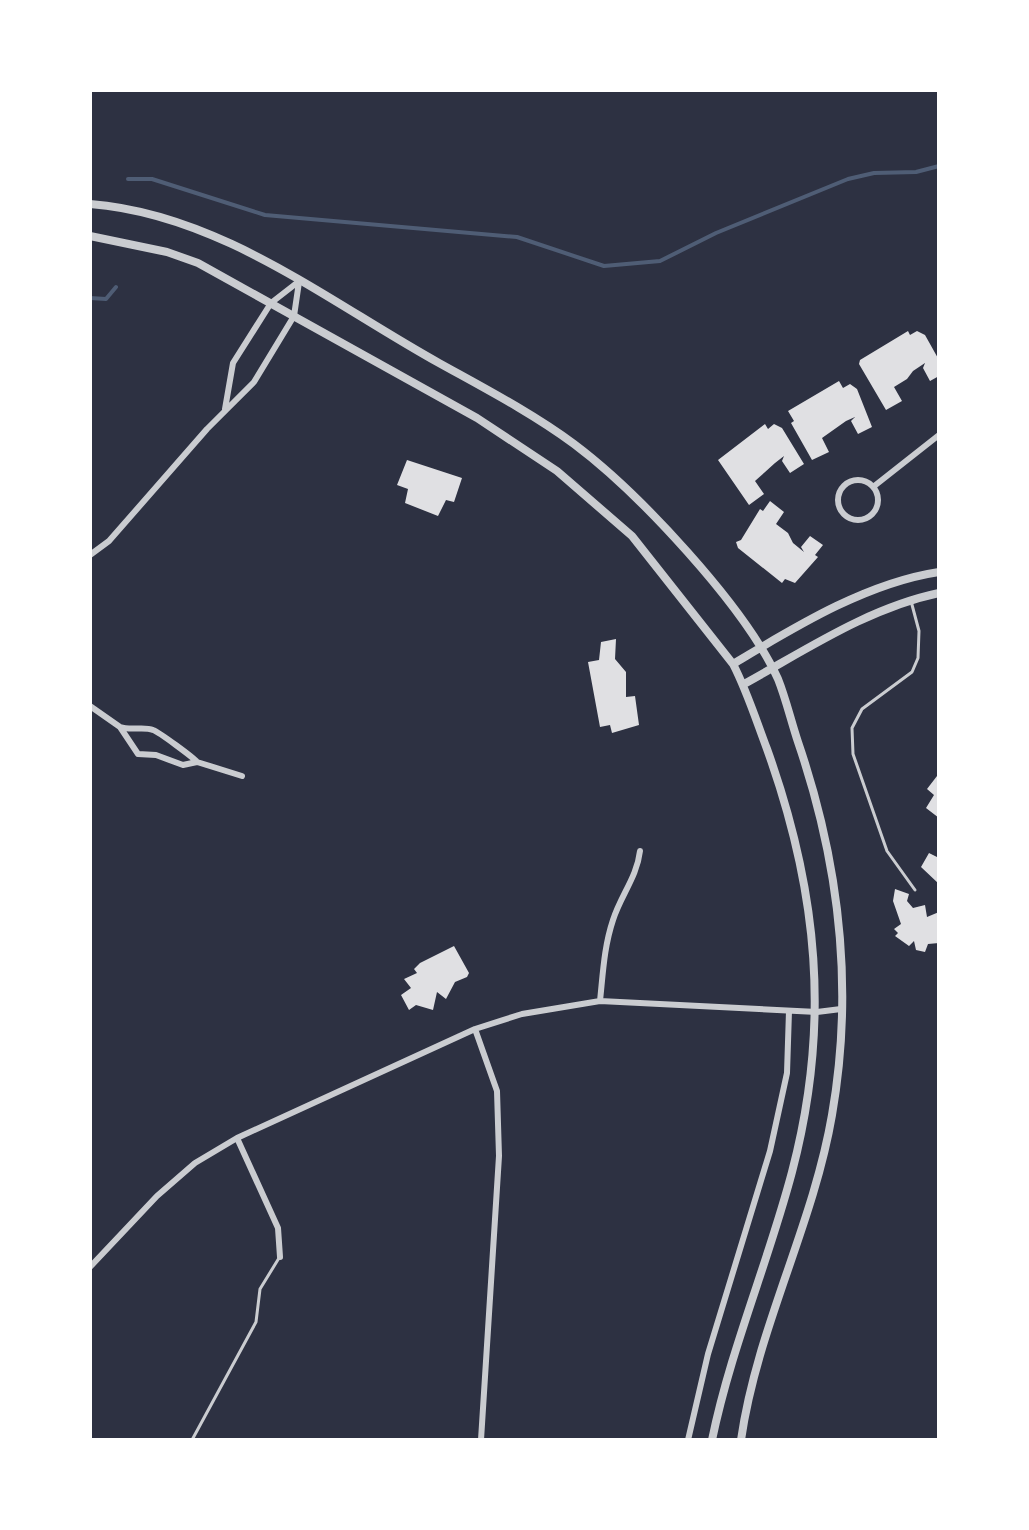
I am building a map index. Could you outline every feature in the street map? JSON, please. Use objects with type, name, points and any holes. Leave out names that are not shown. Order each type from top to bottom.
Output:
[{"type":"street","points":[[90,204],[117,206],[203,231],[299,282],[572,443],[652,514],[709,579],[760,648],[771,668],[813,782],[838,896],[840,1059],[826,1143],[798,1242],[765,1336],[741,1440]]},
{"type":"street","points":[[90,236],[167,252],[198,263],[477,418],[557,471],[632,536],[733,664],[744,684],[784,797],[796,842],[816,961],[817,1012],[804,1118],[792,1173],[724,1382],[712,1440]]},
{"type":"street","points":[[225,409],[233,363],[271,303],[299,282]]},
{"type":"street","points":[[90,555],[109,541],[225,409],[254,382],[294,316],[299,282]]},
{"type":"street","points":[[873,487],[939,435]]},
{"type":"street","points":[[856,480],[873,487],[878,499],[874,512],[857,520],[844,515],[838,504],[844,486],[856,480]]},
{"type":"street","points":[[733,664],[888,584],[939,572]]},
{"type":"street","points":[[744,684],[834,633],[911,601],[939,593]]},
{"type":"street","points":[[90,706],[120,727],[138,754],[156,755],[183,765],[197,762],[242,776]]},
{"type":"street","points":[[120,727],[154,730],[171,745],[192,755],[197,762]]},
{"type":"street","points":[[600,1001],[605,948],[619,904],[637,872],[640,851]]},
{"type":"street","points":[[90,1267],[157,1196],[195,1163],[237,1138],[475,1029],[522,1014],[600,1001],[817,1012],[841,1009]]},
{"type":"street","points":[[688,1440],[708,1354],[770,1151],[787,1073],[789,1011]]},
{"type":"street","points":[[475,1029],[497,1091],[499,1156],[481,1440]]},
{"type":"street","points":[[237,1138],[278,1228],[280,1257]]},
{"type":"lane","points":[[911,601],[919,631],[918,658],[912,672],[862,709],[852,728],[853,754],[887,851],[915,890]]},
{"type":"lane","points":[[192,1440],[256,1322],[260,1289],[280,1257]]},
{"type":"building","points":[[908,331],[910,335],[917,331],[925,335],[939,360],[939,376],[930,381],[923,368],[925,363],[894,387],[902,401],[886,410],[859,364],[860,360]]},
{"type":"building","points":[[839,381],[843,388],[850,384],[857,389],[872,427],[858,434],[851,421],[855,417],[846,421],[822,438],[829,452],[812,460],[791,423],[794,421],[788,411]]},
{"type":"building","points":[[765,424],[768,429],[774,424],[782,428],[804,464],[790,473],[782,461],[784,456],[755,481],[764,494],[749,505],[718,460]]},
{"type":"building","points":[[407,460],[462,478],[454,502],[446,500],[438,516],[405,503],[408,489],[397,485]]},
{"type":"building","points":[[770,501],[784,512],[776,524],[788,533],[793,543],[804,552],[801,547],[810,536],[823,545],[815,555],[818,557],[795,583],[785,579],[782,583],[738,548],[736,542],[741,540],[760,509],[763,511]]},
{"type":"building","points":[[616,639],[615,659],[626,672],[626,697],[635,696],[639,725],[612,733],[610,725],[600,727],[588,662],[599,660],[601,642]]},
{"type":"building","points":[[937,776],[939,818],[926,808],[934,795],[927,789]]},
{"type":"building","points":[[929,853],[939,858],[939,884],[921,867]]},
{"type":"building","points":[[895,889],[909,894],[907,901],[913,908],[925,905],[927,917],[939,912],[939,943],[928,944],[925,952],[916,950],[914,941],[909,946],[895,936],[898,933],[894,929],[901,924],[893,901]]},
{"type":"building","points":[[454,946],[469,973],[467,977],[455,982],[446,999],[437,992],[433,1010],[416,1005],[409,1010],[401,995],[411,988],[404,979],[417,973],[414,969],[420,963]]},
{"type":"waterway","points":[[128,179],[152,179],[265,215],[517,237],[604,266],[660,261],[716,233],[848,179],[874,173],[916,172],[939,166]]},
{"type":"waterway","points":[[90,298],[106,299],[116,287]]}]
